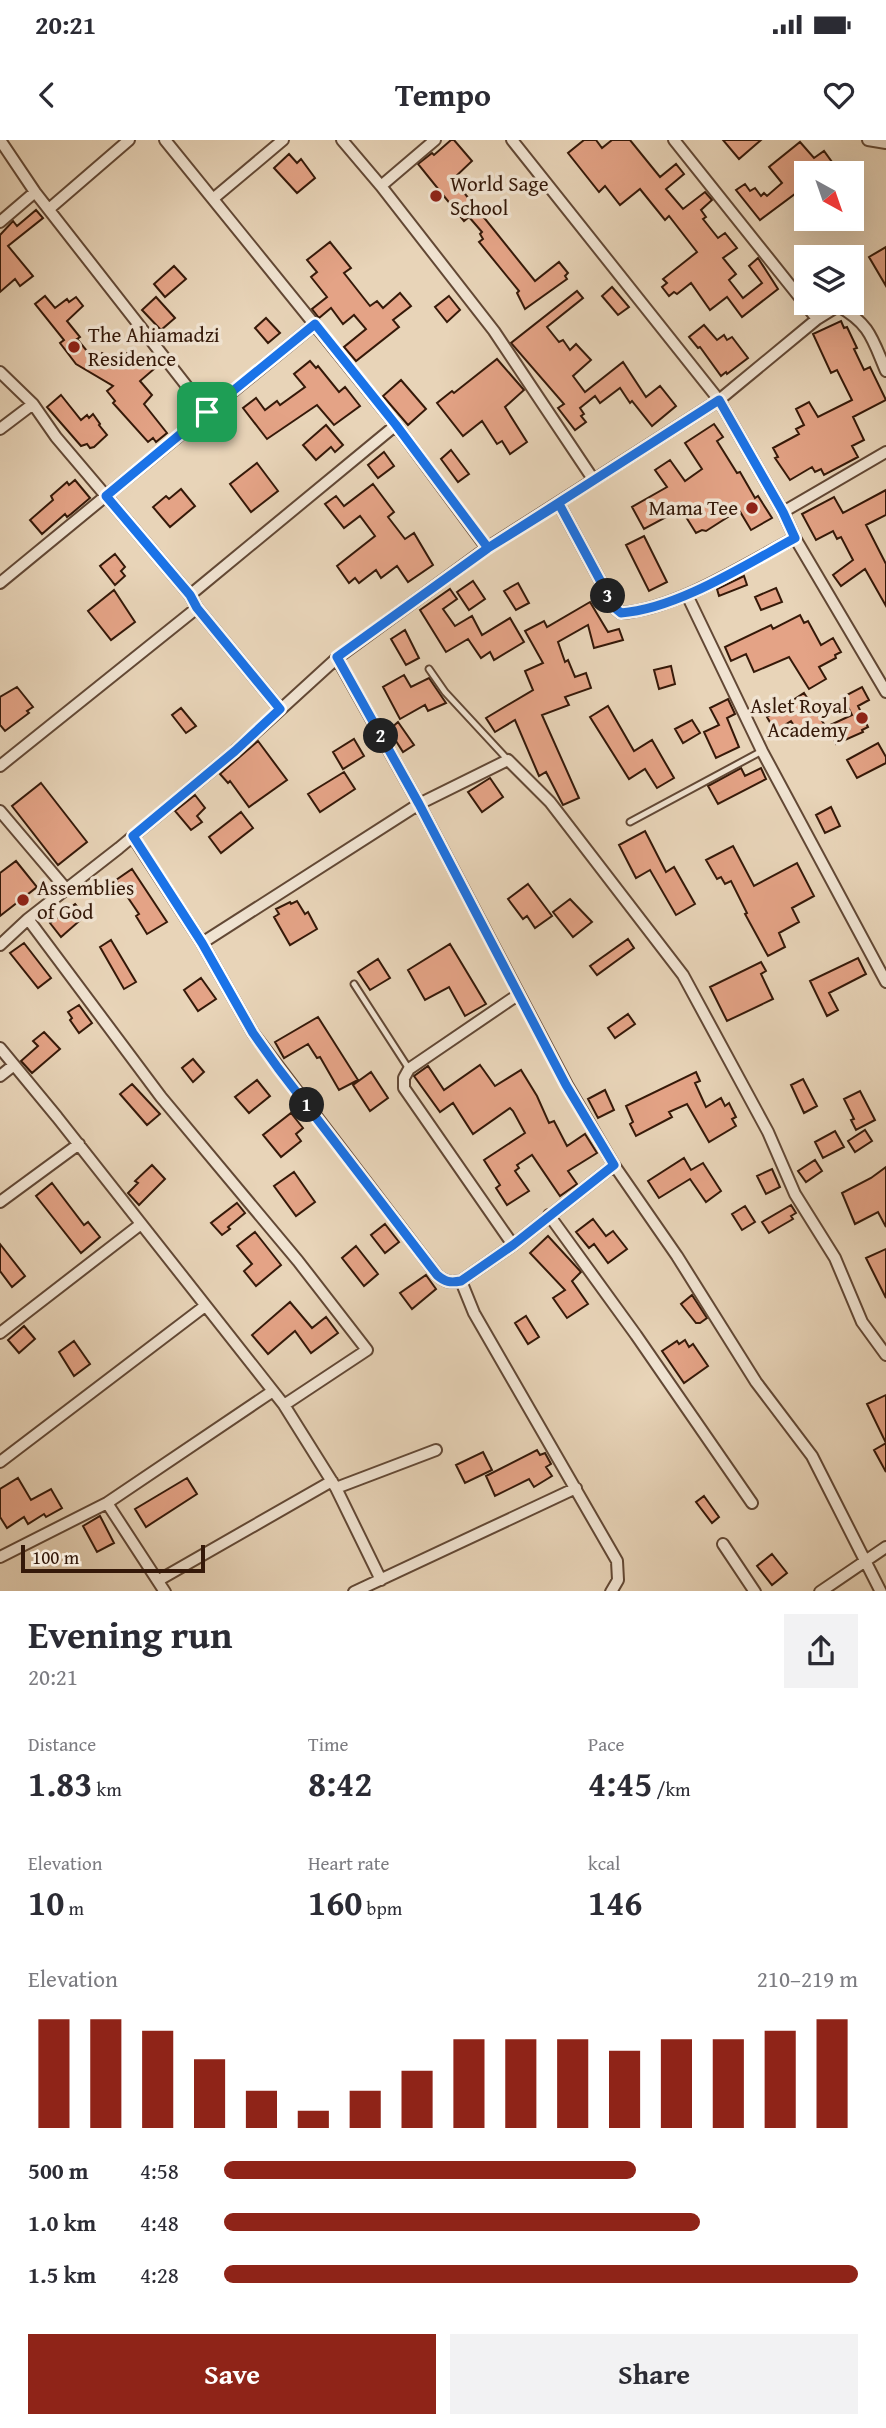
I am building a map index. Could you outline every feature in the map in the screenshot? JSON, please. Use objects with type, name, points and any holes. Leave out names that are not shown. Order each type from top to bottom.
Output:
[{"type":"street","points":[[0,140],[35,192],[207,412]]},
{"type":"street","points":[[49,209],[129,140]]},
{"type":"street","points":[[165,140],[396,425],[488,548]]},
{"type":"street","points":[[214,198],[283,140]]},
{"type":"street","points":[[342,140],[494,331],[593,479]]},
{"type":"street","points":[[382,187],[435,140]]},
{"type":"street","points":[[512,140],[719,400],[795,538],[886,692]]},
{"type":"street","points":[[674,140],[817,319]]},
{"type":"street","points":[[868,140],[886,144]]},
{"type":"street","points":[[0,222],[35,192]]},
{"type":"street","points":[[0,945],[235,751],[337,657],[488,548],[719,400],[817,319],[838,306],[855,316],[866,326],[886,370]]},
{"type":"street","points":[[0,583],[315,324]]},
{"type":"street","points":[[0,372],[33,404],[56,437],[190,595],[197,608],[280,709]]},
{"type":"street","points":[[0,429],[33,404]]},
{"type":"street","points":[[190,595],[396,425]]},
{"type":"street","points":[[783,512],[886,452]]},
{"type":"street","points":[[559,504],[615,608],[621,613],[687,595],[795,538]]},
{"type":"street","points":[[687,595],[762,751],[886,982]]},
{"type":"street","points":[[0,766],[197,608]]},
{"type":"street","points":[[337,657],[419,804],[566,1085],[614,1165],[691,1278],[756,1382],[812,1456],[881,1591]]},
{"type":"street","points":[[202,943],[419,804],[508,760],[550,802],[683,975],[768,1132],[795,1194],[835,1258],[862,1322],[886,1355]]},
{"type":"street","points":[[0,811],[67,890]]},
{"type":"street","points":[[133,836],[202,943],[253,1033],[443,1281],[461,1281],[513,1245],[614,1165]]},
{"type":"street","points":[[29,919],[161,1097],[298,1261],[367,1350],[284,1405]]},
{"type":"street","points":[[513,1245],[404,1088],[404,1078],[409,1069],[519,994]]},
{"type":"street","points":[[0,1048],[284,1405],[335,1484],[381,1580]]},
{"type":"street","points":[[0,1076],[14,1065]]},
{"type":"street","points":[[0,1202],[79,1144]]},
{"type":"street","points":[[549,1215],[752,1503]]},
{"type":"street","points":[[0,1333],[141,1224]]},
{"type":"street","points":[[461,1281],[487,1336],[617,1561],[618,1580],[611,1591]]},
{"type":"street","points":[[0,1462],[205,1306]]},
{"type":"street","points":[[0,1557],[107,1503],[273,1391]]},
{"type":"street","points":[[159,1580],[335,1484],[436,1450]]},
{"type":"street","points":[[354,1591],[576,1488]]},
{"type":"street","points":[[107,1503],[165,1591]]},
{"type":"street","points":[[723,1544],[755,1591]]},
{"type":"street","points":[[820,1591],[886,1547]]},
{"type":"lane","points":[[429,669],[445,692],[508,760]]},
{"type":"lane","points":[[630,821],[762,751]]},
{"type":"lane","points":[[354,984],[409,1069]]},
{"type":"building","points":[[454,140],[472,161],[453,179],[535,281],[559,262],[568,273],[565,276],[567,279],[525,309],[517,293],[519,291],[479,242],[483,239],[480,234],[482,232],[469,217],[464,221],[418,164],[432,153],[434,155]]},
{"type":"building","points":[[584,140],[596,140],[602,148],[612,140],[630,140],[660,177],[676,164],[684,174],[666,189],[683,209],[705,192],[712,200],[701,210],[706,217],[703,219],[718,238],[725,233],[737,248],[723,258],[736,274],[729,280],[743,298],[762,283],[749,266],[758,258],[778,289],[742,317],[727,297],[710,310],[691,283],[677,294],[674,292],[669,296],[662,287],[667,283],[663,279],[697,252],[669,216],[665,220],[640,189],[620,205],[605,186],[599,192],[568,153]]},
{"type":"building","points":[[723,140],[761,140],[739,159]]},
{"type":"building","points":[[800,142],[814,158],[824,151],[831,161],[794,161],[794,195],[760,220],[736,190],[745,184],[750,191],[755,188],[761,196],[764,193],[767,196],[782,183],[769,167]]},
{"type":"building","points":[[289,154],[297,163],[301,159],[315,178],[297,193],[274,168]]},
{"type":"building","points":[[36,210],[43,218],[8,246],[33,276],[20,286],[15,279],[0,292],[0,235],[13,221],[17,226]]},
{"type":"building","points":[[330,242],[351,268],[344,273],[370,306],[377,301],[383,308],[400,293],[411,306],[393,320],[399,327],[356,361],[344,347],[366,329],[354,315],[343,324],[331,308],[319,318],[312,309],[327,297],[311,277],[317,272],[307,260]]},
{"type":"building","points":[[886,247],[886,286],[869,257]]},
{"type":"building","points":[[174,266],[186,279],[165,297],[154,284]]},
{"type":"building","points":[[612,287],[629,307],[618,315],[602,296]]},
{"type":"building","points":[[577,291],[583,298],[547,327],[559,342],[563,340],[570,350],[576,344],[591,360],[573,376],[585,392],[623,362],[646,397],[660,386],[676,406],[652,426],[620,388],[600,403],[595,396],[580,408],[584,414],[581,416],[586,422],[575,430],[558,408],[564,404],[511,343]]},
{"type":"building","points":[[45,296],[55,308],[67,299],[69,302],[76,297],[83,306],[67,321],[80,337],[77,339],[96,362],[102,353],[116,361],[130,351],[140,364],[145,360],[154,369],[140,381],[152,395],[144,404],[167,433],[156,442],[153,438],[148,442],[113,403],[115,401],[107,391],[113,386],[76,364],[60,343],[64,340],[35,304]]},
{"type":"building","points":[[449,296],[460,310],[447,322],[435,307]]},
{"type":"building","points":[[156,297],[175,318],[161,330],[142,310]]},
{"type":"building","points":[[266,318],[280,333],[268,343],[255,328]]},
{"type":"building","points":[[841,321],[844,328],[847,327],[857,348],[854,349],[864,370],[870,367],[886,400],[853,417],[864,440],[852,446],[858,457],[824,475],[821,469],[815,472],[812,467],[790,480],[775,458],[778,457],[773,448],[799,434],[796,429],[804,425],[796,409],[809,402],[818,417],[852,400],[837,370],[831,373],[813,334]]},
{"type":"building","points":[[704,325],[717,340],[724,335],[727,340],[732,337],[748,358],[721,376],[700,347],[689,337]]},
{"type":"building","points":[[497,359],[524,390],[505,407],[527,442],[510,454],[502,441],[497,444],[482,421],[463,436],[437,403]]},
{"type":"building","points":[[310,361],[316,368],[318,366],[339,392],[345,387],[360,406],[334,425],[317,405],[267,439],[243,408],[256,398],[265,410],[277,401],[280,405],[305,387],[294,374]]},
{"type":"building","points":[[401,380],[426,409],[408,425],[383,396]]},
{"type":"building","points":[[61,395],[81,420],[93,414],[107,435],[94,447],[90,448],[87,444],[81,446],[47,407]]},
{"type":"building","points":[[714,424],[723,437],[717,441],[737,473],[740,472],[755,498],[758,496],[772,518],[751,530],[739,510],[706,531],[696,533],[681,509],[644,529],[632,507],[667,487],[655,470],[670,460],[685,481],[702,469],[685,443]]},
{"type":"building","points":[[326,425],[343,445],[335,452],[331,447],[316,460],[303,445]]},
{"type":"building","points":[[451,450],[469,474],[458,482],[441,459]]},
{"type":"building","points":[[384,452],[394,466],[378,478],[368,465]]},
{"type":"building","points":[[257,463],[278,491],[251,512],[230,484]]},
{"type":"building","points":[[75,480],[90,498],[67,517],[65,514],[42,534],[30,520],[53,500],[51,496],[67,482],[69,485]]},
{"type":"building","points":[[373,484],[394,512],[388,517],[405,539],[414,533],[433,565],[408,582],[397,566],[381,578],[376,570],[359,583],[355,578],[349,583],[337,566],[375,536],[360,516],[344,528],[325,504],[336,496],[344,506]]},
{"type":"building","points":[[181,489],[195,506],[170,527],[153,507],[166,496],[169,499]]},
{"type":"building","points":[[886,490],[886,515],[866,525],[886,564],[886,606],[865,569],[841,586],[833,575],[853,560],[841,537],[837,539],[833,531],[816,540],[802,514],[834,497],[843,513]]},
{"type":"building","points":[[644,536],[667,582],[649,591],[626,545]]},
{"type":"building","points":[[115,554],[125,567],[121,571],[125,576],[115,585],[100,566]]},
{"type":"building","points":[[744,576],[747,585],[719,596],[717,589]]},
{"type":"building","points":[[473,581],[485,599],[469,610],[457,592]]},
{"type":"building","points":[[518,583],[529,603],[516,610],[504,591]]},
{"type":"building","points":[[776,588],[782,602],[761,610],[755,597]]},
{"type":"building","points":[[450,589],[457,599],[443,609],[455,626],[472,616],[482,635],[510,618],[524,642],[494,660],[490,652],[481,658],[468,639],[446,652],[420,610]]},
{"type":"building","points":[[114,590],[135,622],[111,640],[88,611]]},
{"type":"building","points":[[590,602],[608,632],[619,629],[623,640],[594,648],[588,625],[558,642],[565,662],[568,660],[575,677],[586,673],[591,688],[565,697],[569,705],[542,715],[579,798],[563,805],[546,772],[539,776],[515,720],[495,732],[486,718],[533,690],[525,671],[543,663],[525,631],[544,621],[547,627]]},
{"type":"building","points":[[800,615],[804,623],[808,621],[821,645],[833,638],[841,652],[835,655],[836,658],[819,667],[826,679],[809,689],[789,657],[754,672],[746,654],[731,661],[725,647],[771,625],[773,629]]},
{"type":"building","points":[[405,630],[419,658],[406,665],[391,639]]},
{"type":"building","points":[[671,666],[675,684],[659,689],[654,670]]},
{"type":"building","points":[[404,675],[411,687],[429,678],[446,703],[428,711],[425,705],[400,719],[383,687]]},
{"type":"building","points":[[17,687],[33,707],[5,731],[0,725],[0,697]]},
{"type":"building","points":[[862,687],[869,700],[858,706],[868,727],[836,744],[828,726],[852,715],[843,697]]},
{"type":"building","points":[[804,693],[824,724],[802,738],[791,721],[775,731],[767,717]]},
{"type":"building","points":[[728,699],[735,714],[727,718],[739,747],[716,758],[704,732],[719,725],[710,708]]},
{"type":"building","points":[[608,706],[634,751],[652,740],[674,778],[657,788],[645,769],[629,779],[590,717]]},
{"type":"building","points":[[181,708],[196,726],[186,733],[172,715]]},
{"type":"building","points":[[692,720],[700,733],[683,743],[675,729]]},
{"type":"building","points":[[398,722],[414,745],[403,752],[389,730]]},
{"type":"building","points":[[354,739],[364,756],[343,769],[333,752]]},
{"type":"building","points":[[258,741],[287,780],[249,807],[230,781],[228,783],[220,774]]},
{"type":"building","points":[[878,743],[886,757],[886,763],[857,778],[847,760]]},
{"type":"building","points":[[741,768],[745,776],[761,768],[766,779],[718,804],[708,786]]},
{"type":"building","points":[[344,772],[355,789],[320,812],[308,794]]},
{"type":"building","points":[[490,778],[503,797],[482,812],[468,792]]},
{"type":"building","points":[[41,783],[87,842],[58,865],[12,806]]},
{"type":"building","points":[[195,795],[205,808],[197,816],[202,822],[191,830],[175,811]]},
{"type":"building","points":[[831,807],[840,826],[825,833],[816,815]]},
{"type":"building","points":[[241,812],[253,828],[221,853],[209,837]]},
{"type":"building","points":[[645,831],[666,872],[674,867],[695,904],[676,915],[650,870],[636,878],[619,845]]},
{"type":"building","points":[[733,846],[754,886],[797,863],[814,896],[792,908],[799,922],[779,933],[785,947],[768,956],[731,881],[725,884],[721,877],[717,879],[706,860]]},
{"type":"building","points":[[16,861],[37,887],[0,916],[0,873]]},
{"type":"building","points":[[132,869],[167,922],[147,934],[136,916],[139,914],[116,880]]},
{"type":"building","points":[[528,884],[552,916],[535,928],[527,916],[523,919],[508,899]]},
{"type":"building","points":[[570,899],[592,922],[573,937],[553,912]]},
{"type":"building","points":[[297,901],[305,914],[308,912],[317,929],[290,945],[274,917],[279,914],[276,909]]},
{"type":"building","points":[[75,904],[85,916],[61,937],[50,923]]},
{"type":"building","points":[[628,939],[634,948],[597,975],[590,966]]},
{"type":"building","points":[[111,940],[136,982],[124,989],[100,947]]},
{"type":"building","points":[[24,943],[51,978],[38,988],[10,953]]},
{"type":"building","points":[[450,944],[486,1004],[465,1016],[449,987],[425,1000],[408,970]]},
{"type":"building","points":[[858,958],[866,974],[829,993],[838,1010],[827,1016],[810,981]]},
{"type":"building","points":[[378,959],[390,978],[370,990],[358,972]]},
{"type":"building","points":[[761,962],[766,971],[761,974],[773,999],[727,1021],[710,987]]},
{"type":"building","points":[[201,978],[216,999],[198,1011],[184,990]]},
{"type":"building","points":[[79,1005],[92,1023],[79,1033],[68,1012]]},
{"type":"building","points":[[628,1014],[635,1024],[615,1038],[608,1028]]},
{"type":"building","points":[[318,1017],[358,1080],[339,1090],[320,1057],[317,1058],[308,1044],[284,1058],[275,1042]]},
{"type":"building","points":[[44,1032],[60,1049],[32,1073],[21,1061],[38,1046],[33,1041]]},
{"type":"building","points":[[193,1059],[204,1072],[193,1082],[182,1068]]},
{"type":"building","points":[[480,1065],[495,1086],[521,1070],[549,1123],[554,1121],[567,1146],[585,1134],[597,1153],[568,1171],[577,1184],[560,1196],[532,1155],[517,1165],[519,1168],[515,1171],[529,1191],[507,1205],[496,1188],[500,1185],[484,1160],[525,1133],[513,1111],[510,1108],[473,1134],[453,1103],[440,1112],[414,1076],[428,1066],[444,1090]]},
{"type":"building","points":[[371,1072],[388,1098],[370,1111],[353,1085]]},
{"type":"building","points":[[696,1072],[700,1081],[695,1083],[706,1107],[721,1098],[725,1106],[729,1103],[736,1117],[732,1119],[736,1126],[709,1142],[687,1104],[669,1112],[672,1117],[636,1136],[626,1106]]},
{"type":"building","points":[[803,1079],[817,1106],[804,1113],[791,1085]]},
{"type":"building","points":[[257,1080],[270,1096],[249,1113],[235,1097]]},
{"type":"building","points":[[132,1084],[160,1114],[147,1125],[120,1094]]},
{"type":"building","points":[[605,1090],[614,1110],[598,1118],[588,1099]]},
{"type":"building","points":[[860,1091],[875,1120],[856,1130],[851,1120],[854,1119],[844,1099]]},
{"type":"building","points":[[291,1113],[303,1128],[296,1134],[301,1141],[281,1157],[263,1135]]},
{"type":"building","points":[[865,1130],[872,1141],[855,1152],[848,1141]]},
{"type":"building","points":[[835,1131],[844,1147],[823,1158],[815,1142]]},
{"type":"building","points":[[684,1158],[691,1170],[703,1163],[721,1191],[706,1202],[690,1179],[659,1198],[648,1181]]},
{"type":"building","points":[[815,1160],[822,1171],[806,1182],[798,1171]]},
{"type":"building","points":[[152,1165],[165,1179],[139,1205],[128,1193],[138,1183],[135,1181]]},
{"type":"building","points":[[886,1167],[886,1227],[878,1212],[855,1224],[842,1193]]},
{"type":"building","points":[[772,1169],[780,1187],[766,1194],[757,1176]]},
{"type":"building","points":[[294,1172],[315,1202],[296,1216],[274,1186]]},
{"type":"building","points":[[52,1183],[84,1225],[88,1222],[100,1237],[81,1253],[36,1196]]},
{"type":"building","points":[[237,1203],[245,1213],[222,1235],[211,1223]]},
{"type":"building","points":[[791,1205],[796,1213],[791,1216],[793,1219],[769,1233],[762,1222]]},
{"type":"building","points":[[745,1206],[755,1222],[742,1230],[732,1214]]},
{"type":"building","points":[[593,1219],[606,1236],[613,1231],[627,1249],[608,1263],[594,1244],[589,1248],[576,1232]]},
{"type":"building","points":[[385,1224],[399,1242],[385,1253],[371,1235]]},
{"type":"building","points":[[255,1232],[281,1265],[256,1286],[244,1271],[252,1264],[237,1246]]},
{"type":"building","points":[[548,1236],[581,1272],[572,1281],[588,1304],[567,1318],[553,1298],[565,1290],[530,1253]]},
{"type":"building","points":[[0,1244],[25,1276],[12,1287],[0,1271]]},
{"type":"building","points":[[356,1246],[378,1274],[364,1286],[342,1258]]},
{"type":"building","points":[[886,1249],[886,1298],[866,1258]]},
{"type":"building","points":[[426,1275],[436,1289],[412,1309],[400,1293]]},
{"type":"building","points":[[692,1295],[707,1318],[700,1323],[696,1323],[681,1304]]},
{"type":"building","points":[[290,1302],[312,1328],[326,1317],[338,1333],[311,1353],[295,1331],[268,1354],[252,1335]]},
{"type":"building","points":[[526,1316],[539,1337],[528,1344],[515,1323]]},
{"type":"building","points":[[24,1326],[35,1339],[19,1353],[8,1340]]},
{"type":"building","points":[[685,1340],[689,1347],[693,1344],[708,1366],[684,1383],[662,1351],[677,1341],[679,1344]]},
{"type":"building","points":[[74,1341],[90,1364],[74,1376],[59,1352]]},
{"type":"building","points":[[886,1395],[886,1443],[867,1404]]},
{"type":"building","points":[[886,1443],[886,1472],[874,1450]]},
{"type":"building","points":[[537,1450],[540,1455],[545,1453],[551,1464],[546,1467],[552,1476],[534,1487],[529,1479],[495,1496],[486,1476]]},
{"type":"building","points":[[483,1452],[492,1470],[465,1483],[456,1465]]},
{"type":"building","points":[[18,1478],[31,1500],[51,1489],[62,1508],[46,1517],[44,1514],[28,1524],[24,1517],[7,1528],[0,1517],[0,1489]]},
{"type":"building","points":[[187,1478],[197,1494],[146,1527],[135,1509]]},
{"type":"building","points":[[704,1496],[719,1517],[712,1523],[696,1502]]},
{"type":"building","points":[[100,1516],[114,1543],[97,1552],[83,1526]]},
{"type":"building","points":[[772,1554],[787,1573],[772,1585],[757,1566]]},
{"type":"place","name":"World Sage School","points":[[436,196]]},
{"type":"place","name":"The Ahiamadzi Residence","points":[[74,347]]},
{"type":"place","name":"Mama Tee","points":[[752,508]]},
{"type":"place","name":"Aslet Royal Academy","points":[[862,718]]},
{"type":"place","name":"Assemblies of God","points":[[23,900]]},
{"type":"route","points":[[207,412],[106,496],[190,595],[197,608],[280,709],[235,751],[133,836],[202,943],[253,1033],[278,1068],[437,1275],[443,1281],[461,1281],[513,1245],[614,1165],[566,1085],[419,804],[337,657],[488,548],[719,400],[795,538],[687,595],[621,613],[615,608],[559,504],[488,548],[396,425],[315,324],[207,412]]}]
